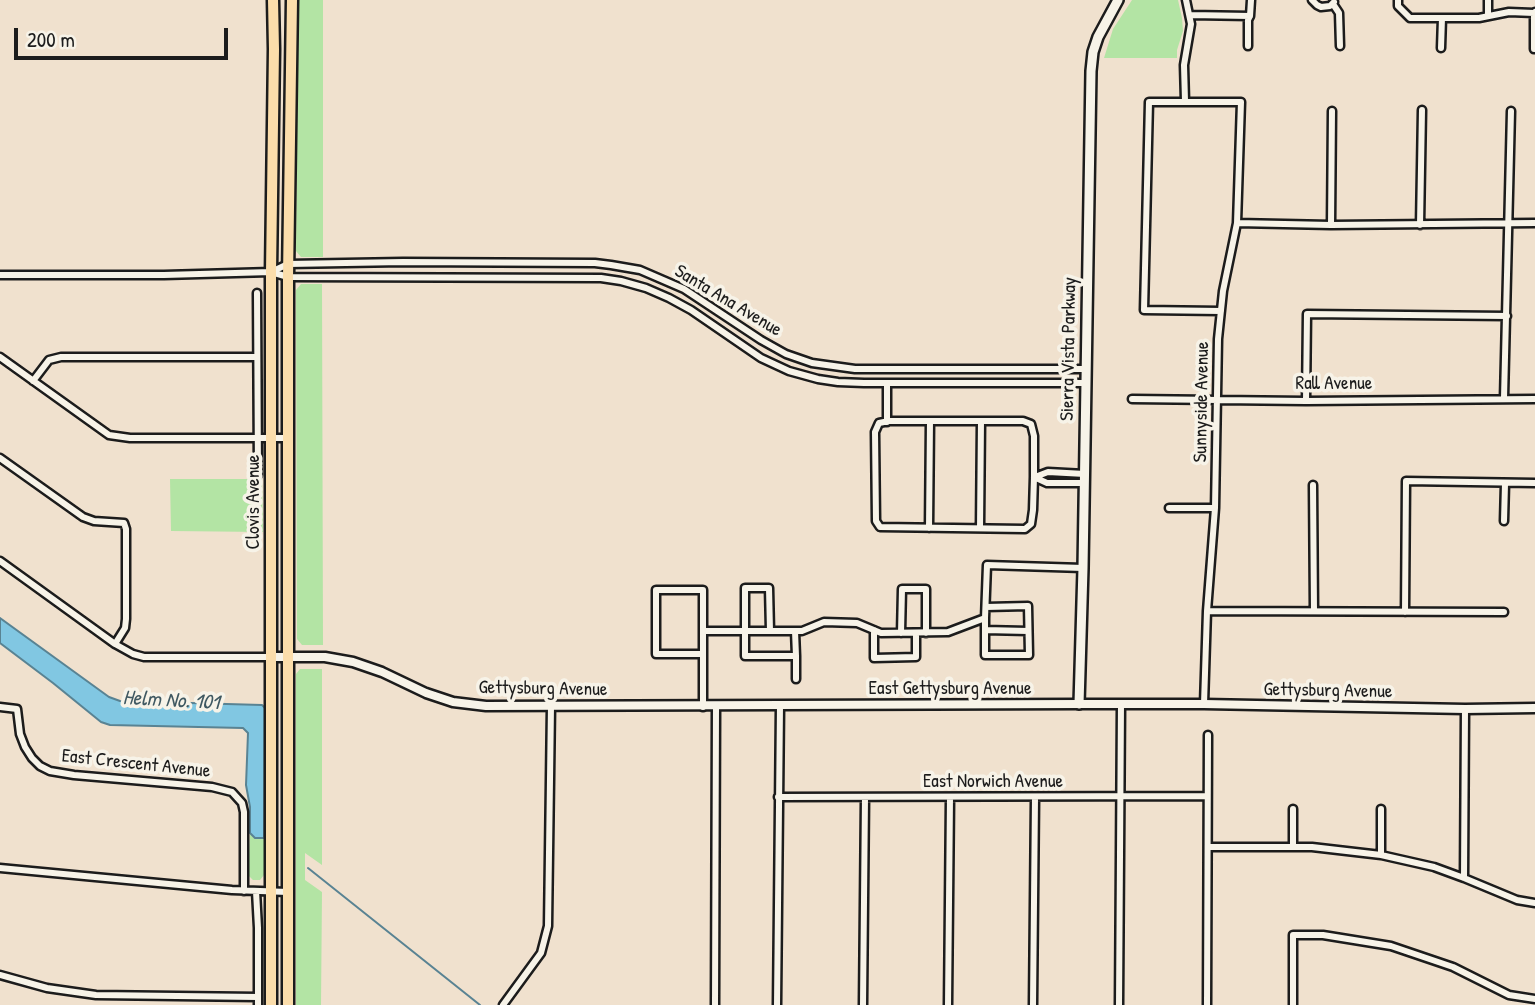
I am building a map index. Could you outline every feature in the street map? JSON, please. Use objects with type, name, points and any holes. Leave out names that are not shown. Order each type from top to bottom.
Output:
[{"type":"main road","name":"Clovis Avenue","points":[[271,1005],[273,0]]},
{"type":"main road","name":"Clovis Avenue","points":[[288,1005],[288,264],[292,0]]},
{"type":"main road","name":"Sierra Vista Parkway","points":[[1079,704],[1091,71],[1098,37],[1118,0]]},
{"type":"street","points":[[1186,0],[1191,24],[1184,65],[1185,101],[1149,102],[1144,310],[1221,312]]},
{"type":"street","points":[[1248,46],[1251,0]]},
{"type":"street","points":[[1312,0],[1321,7],[1330,6],[1334,2],[1339,13],[1340,46]]},
{"type":"street","points":[[1398,0],[1398,6],[1410,19],[1479,18],[1509,12],[1535,13],[1534,49]]},
{"type":"street","points":[[1488,0],[1488,16]]},
{"type":"street","points":[[1190,15],[1250,16]]},
{"type":"street","points":[[1441,48],[1442,18]]},
{"type":"street","name":"Sunnyside Avenue","points":[[1185,101],[1241,102],[1237,223],[1221,312],[1215,508],[1207,611],[1204,704]]},
{"type":"street","points":[[1420,225],[1422,110]]},
{"type":"street","points":[[1331,225],[1332,111]]},
{"type":"street","points":[[1504,398],[1511,111]]},
{"type":"street","points":[[1237,223],[1535,223]]},
{"type":"street","name":"Santa Ana Avenue","points":[[271,272],[288,264],[402,262],[611,265],[640,270],[677,285],[761,340],[786,354],[812,363],[855,369],[1086,369]]},
{"type":"street","name":"Santa Ana Avenue","points":[[0,275],[271,272],[288,278],[582,277],[621,281],[669,298],[761,358],[807,377],[838,382],[1086,383]]},
{"type":"street","points":[[257,293],[258,475]]},
{"type":"street","points":[[1306,401],[1307,314],[1507,316]]},
{"type":"street","points":[[0,357],[109,435],[289,439]]},
{"type":"street","points":[[33,381],[48,360],[61,357],[257,357]]},
{"type":"street","points":[[887,383],[887,422]]},
{"type":"street","name":"Rall Avenue","points":[[1132,399],[1306,401],[1535,398]]},
{"type":"street","points":[[929,528],[930,421]]},
{"type":"street","points":[[930,421],[1031,424],[1034,436],[1034,477],[1031,524],[1024,529],[880,527],[876,521],[875,432],[879,423],[930,421]]},
{"type":"street","points":[[980,528],[981,422]]},
{"type":"street","points":[[0,458],[83,517],[94,521],[124,523],[126,619],[125,628],[116,644]]},
{"type":"street","points":[[1034,477],[1048,472],[1084,478]]},
{"type":"street","points":[[1405,612],[1406,481],[1535,483]]},
{"type":"street","points":[[1504,522],[1505,484]]},
{"type":"street","points":[[1313,485],[1314,611]]},
{"type":"street","points":[[1169,508],[1215,508]]},
{"type":"street","points":[[0,561],[126,651],[138,656],[272,657]]},
{"type":"street","points":[[986,607],[1028,607],[1029,655],[985,655],[985,618],[987,565],[1083,568]]},
{"type":"street","points":[[770,631],[769,588],[745,588],[745,656],[796,656]]},
{"type":"street","points":[[901,633],[902,589],[926,589],[926,633]]},
{"type":"street","points":[[703,654],[656,654],[656,590],[703,590],[703,631],[703,654],[703,706]]},
{"type":"street","points":[[1207,611],[1504,612]]},
{"type":"street","points":[[703,631],[802,631],[824,622],[857,623],[881,633],[948,632],[985,618]]},
{"type":"street","points":[[874,630],[874,658],[916,657],[916,633]]},
{"type":"street","points":[[985,630],[1028,631]]},
{"type":"street","points":[[795,631],[796,679]]},
{"type":"street","name":"Gettysburg Avenue","points":[[272,657],[325,657],[353,662],[453,702],[486,706],[780,706]]},
{"type":"street","points":[[1119,1005],[1121,704]]},
{"type":"street","name":"Gettysburg Avenue","points":[[1121,704],[1535,708]]},
{"type":"street","name":"East Gettysburg Avenue","points":[[780,706],[1121,704]]},
{"type":"street","points":[[503,1005],[541,953],[548,926],[551,706]]},
{"type":"street","points":[[715,1005],[716,706]]},
{"type":"street","points":[[777,1005],[780,706]]},
{"type":"street","name":"East Crescent Avenue","points":[[0,707],[16,709],[24,747],[40,766],[50,771],[212,787],[232,792],[242,803],[244,812],[244,891]]},
{"type":"street","points":[[1465,709],[1465,878]]},
{"type":"street","points":[[1208,735],[1208,1005]]},
{"type":"street","name":"East Norwich Avenue","points":[[778,797],[1208,796]]},
{"type":"street","points":[[863,1005],[864,797]]},
{"type":"street","points":[[1033,1005],[1035,797]]},
{"type":"street","points":[[948,1005],[950,798]]},
{"type":"street","points":[[1293,809],[1293,847]]},
{"type":"street","points":[[1381,809],[1381,855]]},
{"type":"street","points":[[1208,847],[1293,847],[1381,855],[1434,867],[1517,900],[1535,904]]},
{"type":"street","points":[[0,868],[244,891],[288,892]]},
{"type":"street","points":[[256,891],[258,1005]]},
{"type":"street","points":[[1293,1005],[1293,935],[1323,936],[1391,946],[1452,967],[1509,995],[1535,999]]},
{"type":"street","points":[[0,975],[47,988],[96,995],[258,997]]},
{"type":"green space","points":[[298,0],[323,0],[323,257],[301,257],[296,251]]},
{"type":"green space","points":[[1132,0],[1178,0],[1183,31],[1177,58],[1104,58],[1113,29]]},
{"type":"green space","points":[[301,284],[322,284],[323,645],[302,645],[297,639],[296,290]]},
{"type":"green space","points":[[170,479],[262,479],[263,532],[171,531]]},
{"type":"green space","points":[[300,669],[322,669],[322,865],[305,853],[305,880],[322,892],[321,1005],[296,1005],[296,674]]},
{"type":"green space","points":[[250,833],[255,838],[264,838],[264,875],[260,880],[253,880],[248,875]]},
{"type":"water","points":[[0,618],[109,697],[120,701],[262,705],[265,708],[264,838],[255,838],[250,833],[250,807],[246,785],[248,733],[243,728],[110,725],[101,722],[0,643]]},
{"type":"waterway","name":"Helm No. 101","points":[[308,868],[480,1005]]}]
